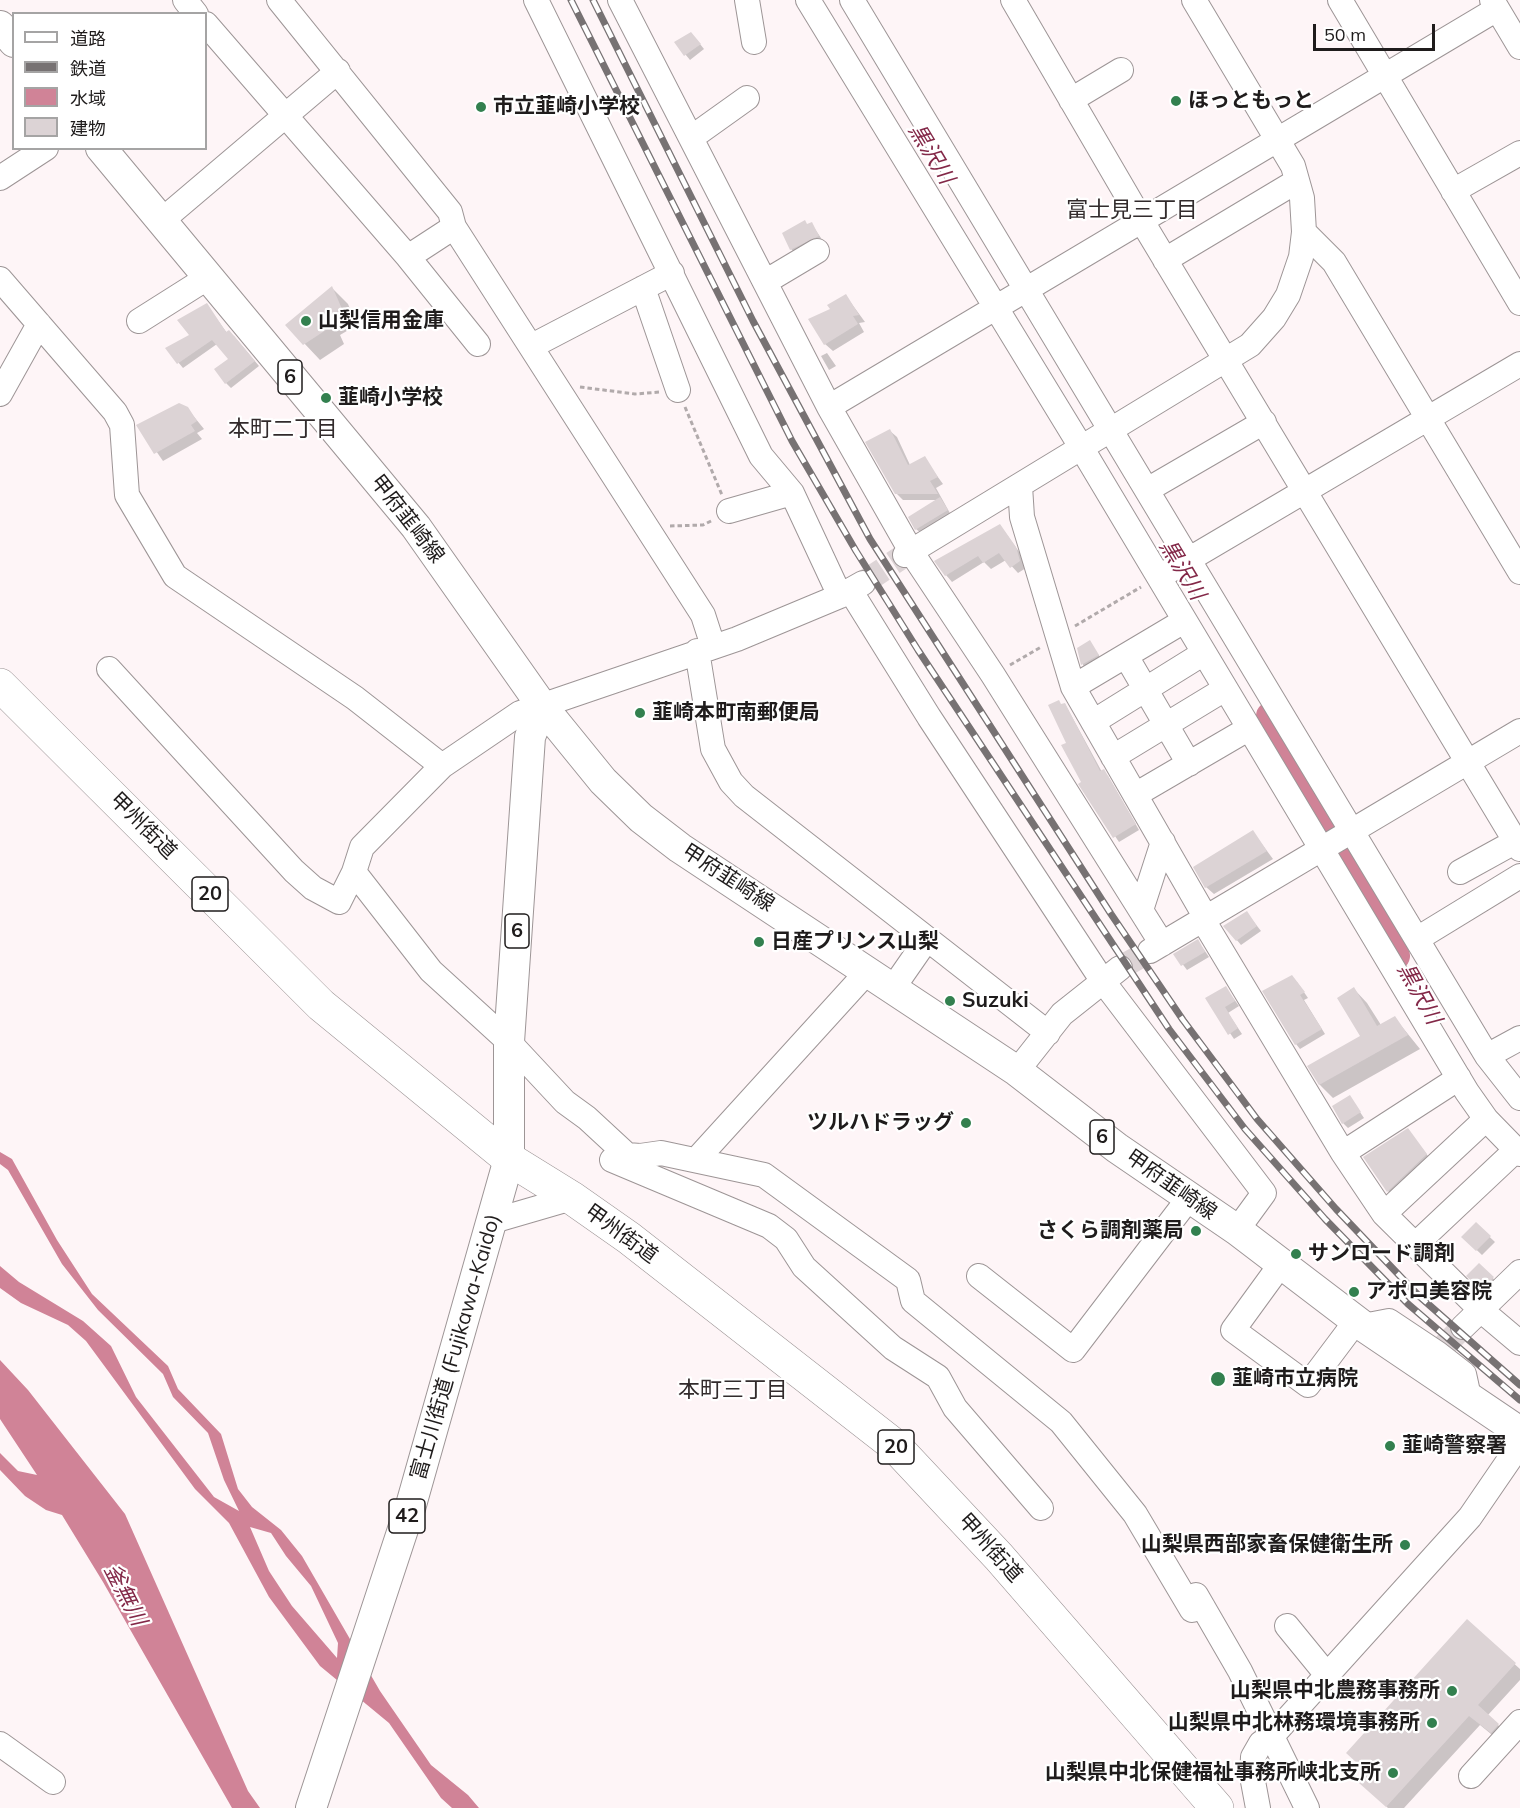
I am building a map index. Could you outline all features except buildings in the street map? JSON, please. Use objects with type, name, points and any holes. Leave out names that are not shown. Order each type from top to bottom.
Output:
[{"type":"highway","name":"甲州街道","points":[[0,685],[321,1005],[509,1159],[572,1198],[751,1331],[894,1445],[999,1557],[1217,1808]]},
{"type":"main road","points":[[0,26],[12,40]]},
{"type":"main road","name":"甲府韮崎線","points":[[103,150],[160,222],[416,527],[542,706],[603,781],[641,818],[680,848],[1017,1071],[1117,1148],[1237,1230],[1360,1324],[1520,1432]]},
{"type":"main road","name":"6","points":[[509,1159],[509,1042],[530,737],[542,706]]},
{"type":"main road","name":"富士川街道 (Fujikawa-Kaido)","points":[[311,1808],[411,1505],[509,1159]]},
{"type":"street","points":[[185,0],[194,12]]},
{"type":"street","points":[[279,0],[450,212],[454,227],[703,615],[713,749],[731,782],[744,796],[1047,1033]]},
{"type":"street","points":[[620,0],[829,407],[908,554],[1141,910],[1155,948],[1468,762],[1517,739]]},
{"type":"street","points":[[747,0],[754,42]]},
{"type":"street","points":[[808,0],[1082,449],[1320,850],[1459,1078],[1486,1119],[1518,1152],[1415,1245]]},
{"type":"street","points":[[852,0],[1487,1056],[1520,1098]]},
{"type":"street","points":[[1013,0],[1165,260],[1518,843],[1460,872]]},
{"type":"street","points":[[908,554],[1250,345],[1274,318],[1288,295],[1301,257],[1304,232],[1302,198],[1293,166],[1194,0]]},
{"type":"street","points":[[1340,0],[1453,190],[1517,292]]},
{"type":"street","points":[[541,2],[761,456],[792,493],[929,717],[1264,1193],[1237,1230]]},
{"type":"street","points":[[829,407],[1143,223],[1385,76],[1495,4],[1520,46]]},
{"type":"street","points":[[207,25],[284,117],[408,257],[478,344]]},
{"type":"street","points":[[1071,100],[1121,70]]},
{"type":"street","points":[[160,222],[338,71]]},
{"type":"street","points":[[691,138],[747,98]]},
{"type":"street","points":[[1453,190],[1519,146]]},
{"type":"street","points":[[0,178],[43,150]]},
{"type":"street","points":[[1165,260],[1297,181]]},
{"type":"street","points":[[408,257],[454,227]]},
{"type":"street","points":[[1304,232],[1334,262],[1520,572]]},
{"type":"street","points":[[765,282],[817,251]]},
{"type":"street","points":[[532,346],[672,273]]},
{"type":"street","points":[[139,321],[207,278]]},
{"type":"street","points":[[0,279],[115,412],[122,425],[127,495],[175,576],[355,698],[442,766]]},
{"type":"street","points":[[643,288],[678,390]]},
{"type":"street","points":[[0,394],[39,324]]},
{"type":"street","points":[[1159,577],[1520,364]]},
{"type":"street","points":[[1147,490],[1263,422]]},
{"type":"street","points":[[1020,486],[1022,517],[1073,687],[1163,842],[1204,919],[1343,1153],[1384,1214],[1482,1311],[1520,1343]]},
{"type":"street","points":[[729,512],[792,493]]},
{"type":"street","points":[[109,669],[294,871],[313,888],[339,902],[354,872],[362,847],[442,766],[520,713],[737,639],[851,590]]},
{"type":"street","points":[[1073,687],[1184,621]]},
{"type":"street","points":[[1093,722],[1204,653]]},
{"type":"street","points":[[1126,656],[1189,764]]},
{"type":"street","points":[[1113,757],[1225,689]]},
{"type":"street","points":[[1135,795],[1248,729]]},
{"type":"street","points":[[1141,910],[1163,842]]},
{"type":"street","points":[[354,872],[431,971],[509,1042],[565,1102],[577,1121],[614,1162],[769,1226],[786,1239],[804,1267],[893,1348],[938,1377],[955,1408],[1041,1508]]},
{"type":"street","points":[[1417,939],[1520,876]]},
{"type":"street","points":[[893,988],[927,939]]},
{"type":"street","points":[[697,1159],[868,971]]},
{"type":"street","points":[[1017,1071],[1062,1014],[1111,974]]},
{"type":"street","points":[[1487,1056],[1520,1038]]},
{"type":"street","points":[[1343,1153],[1459,1078]]},
{"type":"street","points":[[565,1102],[587,1118],[627,1155],[661,1153],[764,1175],[908,1280],[913,1301],[1061,1422],[1135,1514],[1191,1610],[1203,1607],[1272,1736],[1307,1808]]},
{"type":"street","points":[[1384,1214],[1486,1119]]},
{"type":"street","points":[[493,1221],[572,1198]]},
{"type":"street","points":[[979,1276],[1074,1350],[1189,1198]]},
{"type":"street","points":[[1281,1264],[1233,1330],[1308,1384],[1360,1324],[1389,1321],[1440,1350],[1464,1374],[1469,1397]]},
{"type":"street","points":[[1462,1327],[1482,1311],[1520,1272]]},
{"type":"street","points":[[1258,1808],[1252,1776],[1253,1757],[1261,1743],[1272,1736],[1470,1517],[1520,1444]]},
{"type":"street","points":[[1287,1626],[1327,1675]]},
{"type":"street","points":[[1471,1776],[1520,1722]]},
{"type":"street","points":[[0,1744],[53,1782]]},
{"type":"path","points":[[557,386],[635,394],[678,390],[729,512],[703,525],[668,526],[654,538]]},
{"type":"water","points":[[0,1152],[12,1159],[57,1240],[92,1294],[168,1366],[178,1389],[221,1434],[238,1489],[252,1507],[281,1530],[302,1556],[380,1691],[431,1765],[468,1795],[479,1808],[452,1808],[441,1798],[389,1723],[320,1666],[269,1597],[229,1523],[195,1489],[86,1341],[68,1325],[21,1303],[0,1288],[0,1266],[19,1282],[83,1321],[111,1346],[136,1397],[214,1497],[239,1511],[224,1480],[208,1433],[173,1397],[163,1374],[98,1310],[62,1264],[8,1170],[0,1164]],"holes":[[[250,1527],[271,1533],[286,1556],[311,1586],[338,1643],[337,1658],[292,1606],[269,1571]]]},
{"type":"water","name":"釜無川","points":[[0,1360],[28,1390],[125,1514],[248,1791],[260,1808],[232,1808],[103,1582],[62,1515],[46,1510],[25,1496],[0,1470],[0,1453],[18,1471],[37,1475],[0,1419]]},
{"type":"waterway","name":"黒沢川","points":[[1270,716],[1359,873],[1396,956]]},
{"type":"tunnel","points":[[863,583],[905,555]]},
{"type":"tunnel","points":[[1120,968],[1148,952]]},
{"type":"tunnel","points":[[1443,1347],[1463,1327]]},
{"type":"railway","points":[[571,0],[792,441],[856,551],[918,650],[1169,1029],[1245,1129],[1325,1219],[1408,1304],[1520,1400]]},
{"type":"railway","points":[[593,0],[753,321],[870,539],[1111,914],[1183,1020],[1257,1119],[1336,1209],[1419,1296],[1520,1385]]},
{"type":"place","name":"ほっともっと","points":[[1176,101]]},
{"type":"place","name":"市立韮崎小学校","points":[[481,107]]},
{"type":"place","name":"山梨信用金庫","points":[[306,321]]},
{"type":"place","name":"韮崎小学校","points":[[326,398]]},
{"type":"place","name":"韮崎本町南郵便局","points":[[640,713]]},
{"type":"place","name":"日産プリンス山梨","points":[[759,942]]},
{"type":"place","name":"Suzuki","points":[[950,1001]]},
{"type":"place","name":"ツルハドラッグ","points":[[966,1123]]},
{"type":"place","name":"さくら調剤薬局","points":[[1196,1231]]},
{"type":"place","name":"サンロード調剤","points":[[1296,1254]]},
{"type":"place","name":"アポロ美容院","points":[[1354,1292]]},
{"type":"place","name":"韮崎市立病院","points":[[1218,1379]]},
{"type":"place","name":"韮崎警察署","points":[[1390,1446]]},
{"type":"place","name":"山梨県西部家畜保健衛生所","points":[[1405,1545]]},
{"type":"place","name":"山梨県中北農務事務所","points":[[1452,1691]]},
{"type":"place","name":"山梨県中北林務環境事務所","points":[[1432,1723]]},
{"type":"place","name":"山梨県中北保健福祉事務所峡北支所","points":[[1393,1773]]},
{"type":"district","name":"富士見三丁目","points":[[1132,210]]},
{"type":"district","name":"本町二丁目","points":[[283,429]]},
{"type":"district","name":"本町三丁目","points":[[733,1390]]}]
